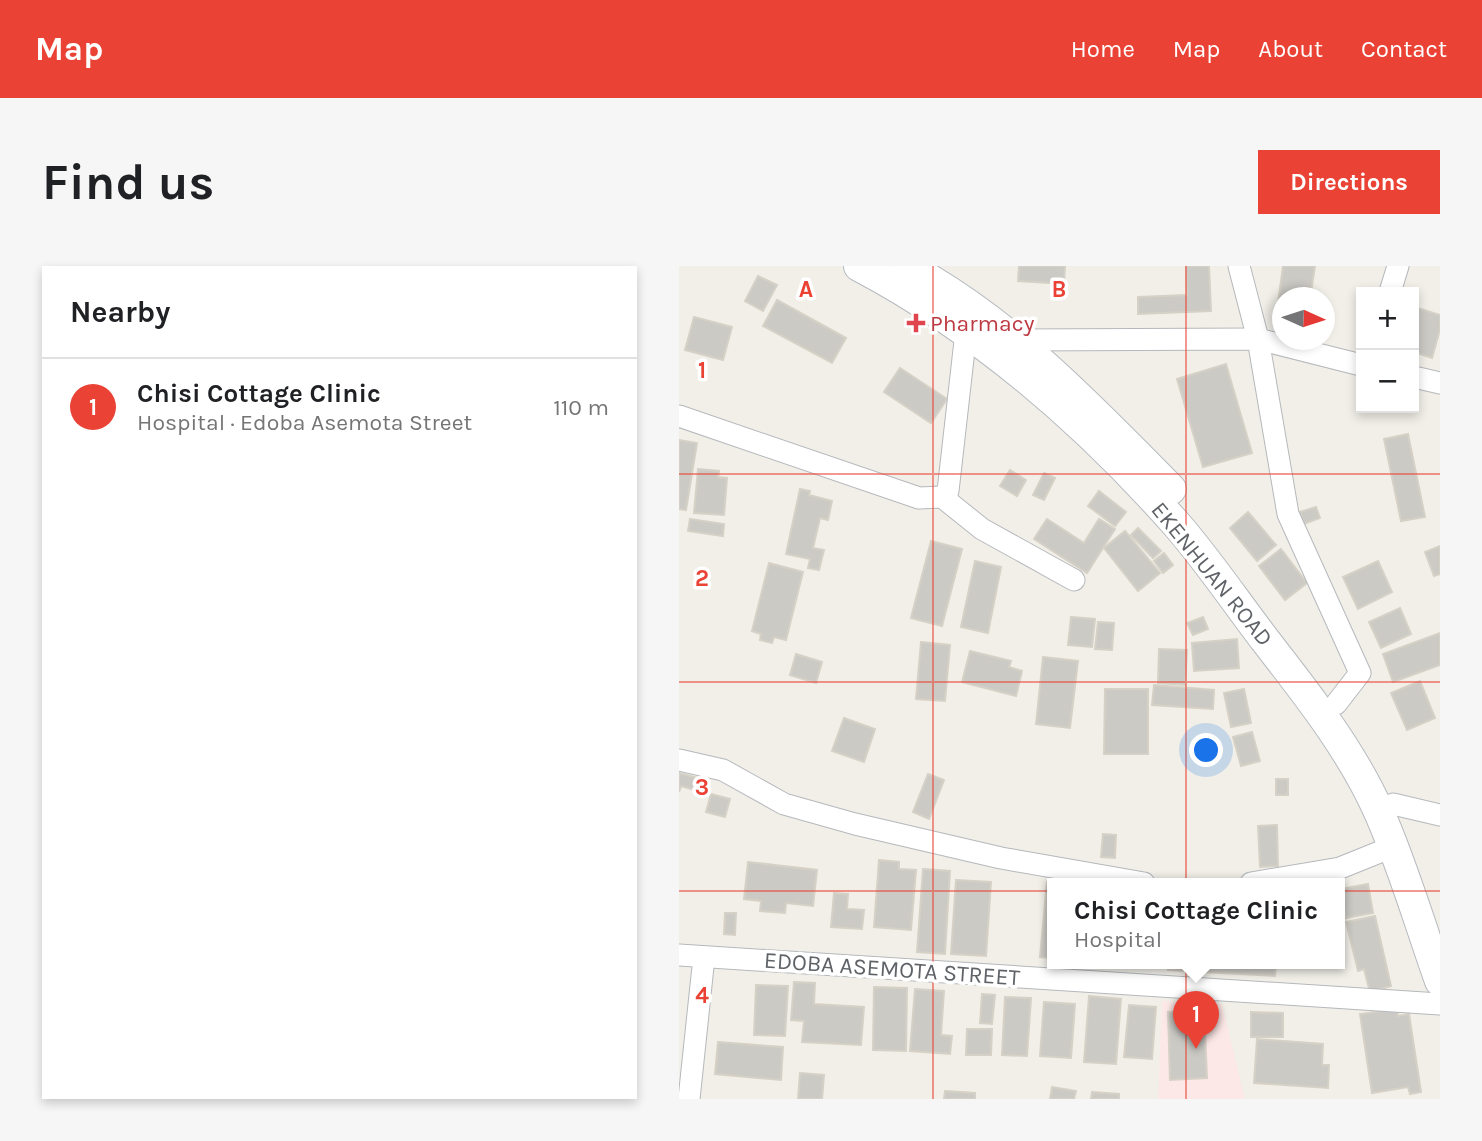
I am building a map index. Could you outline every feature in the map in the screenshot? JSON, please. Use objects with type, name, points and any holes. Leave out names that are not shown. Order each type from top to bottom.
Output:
[{"type":"main road","name":"EKENHUAN ROAD","points":[[859,266],[966,332],[1057,405],[1180,529],[1317,708],[1378,811],[1440,981]]},
{"type":"main road","name":"EKENHUAN ROAD","points":[[913,267],[1015,341],[1072,388],[1178,496],[1336,704],[1394,804],[1440,924]]},
{"type":"street","points":[[1239,266],[1258,339],[1288,514],[1360,673],[1336,704]]},
{"type":"street","points":[[1392,287],[1398,266]]},
{"type":"street","points":[[942,497],[948,491],[966,332]]},
{"type":"street","points":[[1015,341],[1258,339],[1356,364]]},
{"type":"street","points":[[1419,378],[1440,383]]},
{"type":"street","points":[[679,416],[919,498],[942,497],[982,529],[1074,580]]},
{"type":"street","points":[[679,760],[723,770],[784,804],[855,824],[1001,858],[1115,878]]},
{"type":"street","points":[[1394,804],[1440,815]]},
{"type":"street","points":[[1281,878],[1340,868],[1392,847]]},
{"type":"street","name":"EDOBA ASEMOTA STREET","points":[[679,955],[1440,1004]]},
{"type":"street","points":[[689,1099],[704,957]]},
{"type":"shaded area","points":[[1162,1001],[1222,1004],[1245,1099],[1158,1099]]},
{"type":"building","points":[[1019,266],[1065,266],[1064,284],[1018,281]]},
{"type":"building","points":[[1186,266],[1209,266],[1211,311],[1138,314],[1138,297],[1187,295]]},
{"type":"building","points":[[1283,266],[1315,266],[1312,287],[1280,287]]},
{"type":"building","points":[[758,276],[777,285],[763,311],[745,301]]},
{"type":"building","points":[[777,300],[846,338],[832,363],[763,326]]},
{"type":"building","points":[[1419,309],[1440,315],[1440,329],[1432,358],[1419,354]]},
{"type":"building","points":[[694,317],[732,327],[723,360],[685,350]]},
{"type":"building","points":[[1226,364],[1252,453],[1203,467],[1177,379]]},
{"type":"building","points":[[900,368],[947,399],[931,423],[884,392]]},
{"type":"building","points":[[1408,434],[1425,517],[1401,521],[1384,439]]},
{"type":"building","points":[[679,440],[697,443],[686,510],[679,509]]},
{"type":"building","points":[[698,469],[719,471],[718,477],[727,478],[724,515],[694,513]]},
{"type":"building","points":[[1010,470],[1026,480],[1017,496],[1000,486]]},
{"type":"building","points":[[1044,473],[1055,478],[1044,500],[1033,495]]},
{"type":"building","points":[[800,489],[810,491],[809,495],[832,501],[828,520],[820,518],[813,548],[824,550],[819,570],[808,568],[810,559],[786,554]]},
{"type":"building","points":[[1099,491],[1126,512],[1115,526],[1088,506]]},
{"type":"building","points":[[1316,507],[1320,518],[1304,524],[1300,512]]},
{"type":"building","points":[[1248,512],[1276,545],[1257,561],[1230,528]]},
{"type":"building","points":[[690,519],[724,524],[723,536],[688,531]]},
{"type":"building","points":[[1047,519],[1084,543],[1099,519],[1115,529],[1087,573],[1034,539]]},
{"type":"building","points":[[1138,528],[1161,551],[1153,558],[1131,535]]},
{"type":"building","points":[[1125,531],[1160,573],[1138,591],[1104,548]]},
{"type":"building","points":[[931,541],[962,549],[942,626],[911,618]]},
{"type":"building","points":[[1440,546],[1440,574],[1434,576],[1425,552]]},
{"type":"building","points":[[1281,549],[1307,583],[1285,600],[1259,566]]},
{"type":"building","points":[[1164,553],[1173,565],[1163,573],[1154,561]]},
{"type":"building","points":[[975,561],[1001,567],[988,633],[961,627]]},
{"type":"building","points":[[1378,561],[1392,592],[1358,609],[1343,577]]},
{"type":"building","points":[[769,563],[803,572],[786,640],[774,637],[772,643],[760,640],[761,634],[752,631]]},
{"type":"building","points":[[1400,608],[1411,634],[1381,648],[1369,622]]},
{"type":"building","points":[[1071,617],[1095,619],[1092,647],[1068,645]]},
{"type":"building","points":[[1203,617],[1208,629],[1193,635],[1187,623]]},
{"type":"building","points":[[1098,622],[1114,623],[1112,650],[1095,649]]},
{"type":"building","points":[[1440,633],[1440,665],[1393,682],[1383,654]]},
{"type":"building","points":[[1237,639],[1239,668],[1194,671],[1192,643]]},
{"type":"building","points":[[921,642],[950,645],[945,701],[916,699]]},
{"type":"building","points":[[1159,649],[1187,650],[1185,685],[1158,683]]},
{"type":"building","points":[[970,651],[1011,661],[1009,667],[1022,671],[1016,696],[962,682]]},
{"type":"building","points":[[796,654],[822,662],[816,683],[790,675]]},
{"type":"building","points":[[1043,657],[1078,661],[1070,728],[1036,724]]},
{"type":"building","points":[[1420,681],[1435,718],[1407,730],[1391,693]]},
{"type":"building","points":[[1154,685],[1214,690],[1213,709],[1152,705]]},
{"type":"building","points":[[1105,689],[1148,689],[1148,754],[1104,754]]},
{"type":"building","points":[[1244,689],[1251,723],[1231,727],[1224,693]]},
{"type":"building","points":[[844,718],[875,729],[864,762],[832,751]]},
{"type":"building","points":[[1252,732],[1260,761],[1241,766],[1233,737]]},
{"type":"building","points":[[679,773],[698,778],[695,790],[681,786],[679,792]]},
{"type":"building","points":[[928,774],[944,780],[929,819],[913,812]]},
{"type":"building","points":[[1276,779],[1288,779],[1288,795],[1276,795]]},
{"type":"building","points":[[711,794],[730,799],[725,817],[706,812]]},
{"type":"building","points":[[1277,825],[1278,866],[1260,867],[1258,826]]},
{"type":"building","points":[[1103,834],[1116,835],[1115,858],[1101,857]]},
{"type":"building","points":[[879,860],[899,862],[899,869],[916,870],[911,930],[874,927]]},
{"type":"building","points":[[748,862],[817,870],[813,906],[786,903],[785,913],[760,911],[761,901],[744,899]]},
{"type":"building","points":[[923,869],[950,871],[945,954],[917,952]]},
{"type":"building","points":[[956,880],[991,882],[986,956],[951,954]]},
{"type":"building","points":[[1047,882],[1047,958],[1040,957]]},
{"type":"building","points":[[1368,884],[1373,913],[1346,918],[1345,888]]},
{"type":"building","points":[[834,893],[848,894],[847,909],[864,910],[862,929],[831,927]]},
{"type":"building","points":[[725,913],[736,913],[735,935],[724,934]]},
{"type":"building","points":[[1375,916],[1391,986],[1370,992],[1364,969],[1358,971],[1346,922]]},
{"type":"building","points":[[1168,969],[1276,969],[1275,976]]},
{"type":"building","points":[[794,982],[815,983],[814,1004],[864,1007],[861,1045],[802,1042],[804,1021],[791,1020]]},
{"type":"building","points":[[756,985],[788,986],[785,1036],[754,1035]]},
{"type":"building","points":[[874,987],[907,988],[906,1051],[873,1050]]},
{"type":"building","points":[[915,989],[944,991],[941,1035],[952,1036],[950,1054],[910,1051]]},
{"type":"building","points":[[982,994],[995,995],[992,1024],[980,1023]]},
{"type":"building","points":[[1089,996],[1121,999],[1116,1064],[1084,1062]]},
{"type":"building","points":[[1005,997],[1031,998],[1027,1056],[1002,1055]]},
{"type":"building","points":[[1044,1002],[1075,1004],[1071,1058],[1040,1056]]},
{"type":"building","points":[[1129,1005],[1156,1007],[1152,1059],[1124,1057]]},
{"type":"building","points":[[1397,1009],[1398,1016],[1409,1014],[1421,1092],[1410,1094],[1408,1087],[1372,1093],[1360,1014]]},
{"type":"building","points":[[1204,1011],[1207,1078],[1170,1080],[1168,1012]]},
{"type":"building","points":[[1251,1012],[1283,1013],[1283,1037],[1251,1037]]},
{"type":"building","points":[[967,1029],[992,1029],[991,1055],[966,1055]]},
{"type":"building","points":[[1257,1039],[1323,1044],[1322,1065],[1329,1065],[1328,1088],[1254,1083]]},
{"type":"building","points":[[718,1042],[783,1047],[781,1080],[715,1074]]},
{"type":"building","points":[[800,1073],[824,1075],[822,1099],[798,1099]]},
{"type":"building","points":[[1052,1087],[1076,1091],[1074,1099],[1050,1099]]},
{"type":"building","points":[[945,1091],[975,1093],[975,1099],[944,1099]]},
{"type":"building","points":[[1092,1092],[1119,1094],[1119,1099],[1091,1099]]},
{"type":"place","name":"Pharmacy","points":[[916,323]]},
{"type":"place","name":"Chisi Cottage Clinic","points":[[1196,1049]]}]
